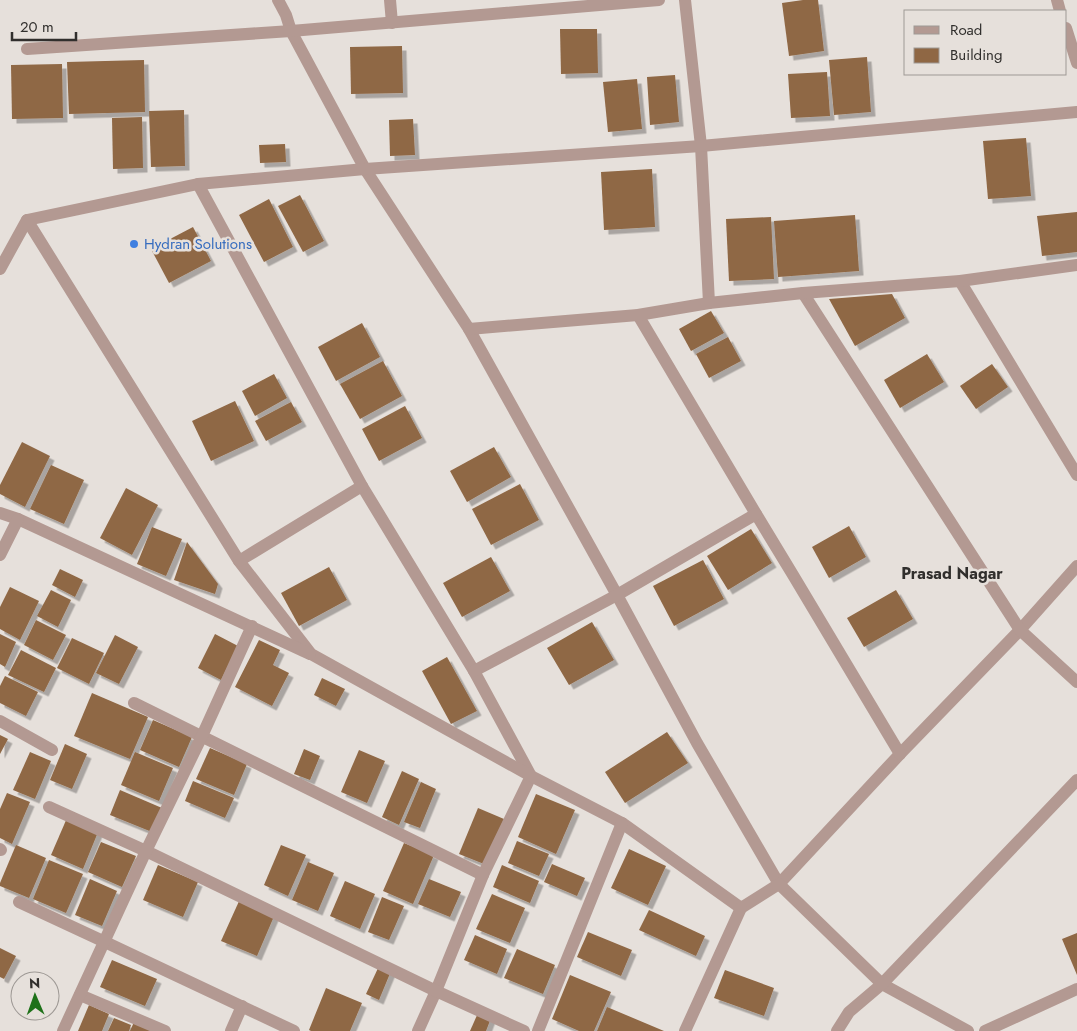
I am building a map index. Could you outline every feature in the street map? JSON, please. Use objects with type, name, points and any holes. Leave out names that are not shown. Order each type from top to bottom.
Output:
[{"type":"street","points":[[278,0],[286,15],[291,31],[365,169],[469,330],[697,743],[779,884],[882,984],[968,1031]]},
{"type":"street","points":[[390,0],[392,23]]},
{"type":"street","points":[[27,50],[392,23],[537,5],[659,0]]},
{"type":"street","points":[[685,0],[701,146],[709,303]]},
{"type":"street","points":[[1067,31],[1077,63]]},
{"type":"street","points":[[0,269],[27,220],[198,184],[365,169],[701,146],[1077,112]]},
{"type":"street","points":[[198,184],[362,486],[474,671],[531,776]]},
{"type":"street","points":[[27,220],[239,561],[312,654]]},
{"type":"street","points":[[469,330],[638,315],[709,303],[803,293],[960,281],[1077,265]]},
{"type":"street","points":[[960,281],[1077,475]]},
{"type":"street","points":[[803,293],[1020,630],[1077,682]]},
{"type":"street","points":[[638,315],[900,754]]},
{"type":"street","points":[[239,561],[362,486]]},
{"type":"street","points":[[0,513],[18,519],[312,654],[531,776],[622,823],[741,908]]},
{"type":"street","points":[[474,671],[616,595],[756,514]]},
{"type":"street","points":[[0,555],[18,519]]},
{"type":"street","points":[[685,1031],[741,908],[779,884],[900,754],[1020,630],[1077,566]]},
{"type":"street","points":[[63,1031],[252,626]]},
{"type":"street","points":[[134,703],[483,875]]},
{"type":"street","points":[[0,721],[52,750]]},
{"type":"street","points":[[418,1031],[483,875],[531,776]]},
{"type":"street","points":[[837,1031],[849,1012],[882,984],[1077,780]]},
{"type":"street","points":[[49,807],[146,851],[436,991],[524,1031]]},
{"type":"street","points":[[538,1031],[622,823]]},
{"type":"street","points":[[19,902],[294,1031]]},
{"type":"street","points":[[985,1031],[1077,988]]},
{"type":"street","points":[[80,995],[165,1031]]},
{"type":"street","points":[[231,1031],[242,1006]]},
{"type":"building","points":[[818,0],[824,51],[789,56],[782,3]]},
{"type":"building","points":[[560,29],[597,29],[598,73],[561,74]]},
{"type":"building","points":[[402,46],[403,93],[351,94],[350,47]]},
{"type":"building","points":[[867,57],[871,112],[834,115],[829,60]]},
{"type":"building","points":[[144,60],[145,112],[69,114],[67,62]]},
{"type":"building","points":[[62,64],[63,118],[12,119],[11,65]]},
{"type":"building","points":[[827,72],[830,116],[791,118],[788,74]]},
{"type":"building","points":[[675,75],[679,122],[650,125],[647,77]]},
{"type":"building","points":[[637,79],[642,129],[608,132],[603,82]]},
{"type":"building","points":[[184,110],[185,166],[151,167],[149,111]]},
{"type":"building","points":[[142,117],[143,168],[113,169],[112,118]]},
{"type":"building","points":[[413,119],[415,155],[390,156],[389,120]]},
{"type":"building","points":[[1026,138],[1031,196],[988,199],[983,141]]},
{"type":"building","points":[[285,144],[286,162],[260,163],[259,145]]},
{"type":"building","points":[[652,169],[655,227],[604,230],[601,172]]},
{"type":"building","points":[[300,195],[324,241],[303,252],[278,206]]},
{"type":"building","points":[[269,199],[293,247],[264,262],[239,215]]},
{"type":"building","points":[[1077,212],[1077,252],[1042,256],[1037,216]]},
{"type":"building","points":[[855,215],[859,271],[778,277],[774,221]]},
{"type":"building","points":[[771,217],[774,279],[729,281],[726,219]]},
{"type":"building","points":[[193,227],[211,261],[169,283],[151,249]]},
{"type":"building","points":[[892,294],[905,318],[855,346],[829,299]]},
{"type":"building","points":[[711,311],[724,333],[691,351],[679,329]]},
{"type":"building","points":[[362,323],[380,357],[336,381],[318,347]]},
{"type":"building","points":[[728,337],[741,361],[709,378],[696,354]]},
{"type":"building","points":[[927,354],[944,382],[900,408],[884,380]]},
{"type":"building","points":[[383,361],[402,396],[360,419],[340,384]]},
{"type":"building","points":[[992,364],[1008,387],[976,409],[960,386]]},
{"type":"building","points":[[274,374],[287,398],[255,416],[242,391]]},
{"type":"building","points":[[235,401],[254,441],[211,461],[192,421]]},
{"type":"building","points":[[291,402],[302,422],[266,441],[255,421]]},
{"type":"building","points":[[405,406],[422,438],[379,461],[362,429]]},
{"type":"building","points":[[22,442],[50,456],[25,507],[0,494],[0,485]]},
{"type":"building","points":[[494,447],[511,477],[467,502],[450,471]]},
{"type":"building","points":[[51,465],[84,480],[64,524],[30,509]]},
{"type":"building","points":[[520,484],[539,520],[491,545],[472,509]]},
{"type":"building","points":[[126,488],[158,505],[132,555],[100,538]]},
{"type":"building","points":[[849,526],[866,557],[829,578],[812,547]]},
{"type":"building","points":[[152,527],[182,539],[166,576],[137,564]]},
{"type":"building","points":[[751,529],[772,563],[728,590],[707,556]]},
{"type":"building","points":[[187,542],[218,584],[215,594],[174,580]]},
{"type":"building","points":[[491,557],[510,591],[462,617],[443,583]]},
{"type":"building","points":[[703,560],[724,599],[674,626],[653,586]]},
{"type":"building","points":[[329,567],[347,600],[299,626],[281,593]]},
{"type":"building","points":[[60,569],[83,580],[75,597],[52,585]]},
{"type":"building","points":[[10,587],[39,601],[20,640],[0,629],[0,607]]},
{"type":"building","points":[[51,590],[71,600],[58,627],[37,616]]},
{"type":"building","points":[[896,590],[913,619],[864,647],[847,618]]},
{"type":"building","points":[[36,620],[66,635],[53,660],[24,645]]},
{"type":"building","points":[[592,622],[614,660],[569,685],[547,648]]},
{"type":"building","points":[[0,634],[16,642],[5,667],[0,664]]},
{"type":"building","points":[[215,634],[238,646],[221,680],[198,668]]},
{"type":"building","points":[[115,635],[138,647],[119,684],[96,673]]},
{"type":"building","points":[[72,638],[104,653],[89,684],[57,668]]},
{"type":"building","points":[[259,640],[280,650],[273,665],[289,673],[272,706],[235,687]]},
{"type":"building","points":[[21,650],[56,668],[44,692],[8,675]]},
{"type":"building","points":[[447,657],[477,711],[451,724],[422,671]]},
{"type":"building","points":[[5,676],[38,692],[26,716],[0,703],[0,686]]},
{"type":"building","points":[[322,678],[345,689],[336,706],[314,695]]},
{"type":"building","points":[[92,693],[148,717],[130,759],[74,736]]},
{"type":"building","points":[[153,720],[192,737],[179,767],[140,750]]},
{"type":"building","points":[[667,732],[688,763],[625,803],[605,772]]},
{"type":"building","points":[[0,735],[8,739],[0,754]]},
{"type":"building","points":[[65,744],[87,754],[72,789],[50,780]]},
{"type":"building","points":[[210,748],[247,764],[234,795],[196,779]]},
{"type":"building","points":[[304,749],[320,756],[310,780],[294,774]]},
{"type":"building","points":[[359,750],[385,761],[367,803],[341,792]]},
{"type":"building","points":[[30,752],[51,761],[35,799],[13,790]]},
{"type":"building","points":[[135,752],[173,768],[159,801],[121,785]]},
{"type":"building","points":[[402,771],[419,779],[399,825],[382,817]]},
{"type":"building","points":[[193,781],[234,798],[225,818],[185,801]]},
{"type":"building","points":[[421,782],[436,789],[420,828],[404,822]]},
{"type":"building","points":[[120,790],[162,808],[152,832],[110,815]]},
{"type":"building","points":[[7,793],[30,802],[12,844],[0,838],[0,809]]},
{"type":"building","points":[[536,794],[575,810],[556,854],[518,837]]},
{"type":"building","points":[[478,808],[504,819],[484,864],[459,854]]},
{"type":"building","points":[[67,818],[98,832],[83,869],[51,855]]},
{"type":"building","points":[[517,841],[549,854],[539,876],[508,863]]},
{"type":"building","points":[[101,842],[136,856],[122,887],[88,872]]},
{"type":"building","points":[[404,843],[434,855],[413,904],[383,891]]},
{"type":"building","points":[[16,845],[46,858],[29,898],[0,886]]},
{"type":"building","points":[[281,845],[306,855],[288,896],[264,885]]},
{"type":"building","points":[[629,849],[666,866],[648,905],[611,888]]},
{"type":"building","points":[[49,860],[83,874],[66,913],[33,899]]},
{"type":"building","points":[[308,862],[334,873],[318,911],[292,900]]},
{"type":"building","points":[[552,864],[585,878],[577,896],[544,882]]},
{"type":"building","points":[[158,865],[198,882],[183,917],[143,900]]},
{"type":"building","points":[[502,865],[539,881],[530,903],[493,887]]},
{"type":"building","points":[[90,879],[117,891],[102,926],[75,915]]},
{"type":"building","points":[[429,879],[461,892],[450,917],[418,904]]},
{"type":"building","points":[[345,881],[375,894],[360,929],[330,916]]},
{"type":"building","points":[[492,894],[525,908],[510,943],[476,929]]},
{"type":"building","points":[[382,897],[404,906],[389,940],[368,932]]},
{"type":"building","points":[[240,899],[275,914],[257,956],[221,941]]},
{"type":"building","points":[[649,910],[705,936],[696,956],[639,930]]},
{"type":"building","points":[[588,932],[632,950],[621,976],[577,957]]},
{"type":"building","points":[[1077,933],[1077,975],[1062,939]]},
{"type":"building","points":[[475,935],[507,949],[497,974],[464,960]]},
{"type":"building","points":[[0,948],[16,956],[4,979],[0,977]]},
{"type":"building","points":[[517,949],[555,965],[543,994],[504,978]]},
{"type":"building","points":[[112,960],[157,979],[145,1006],[100,987]]},
{"type":"building","points":[[379,966],[391,971],[379,1000],[366,994]]},
{"type":"building","points":[[725,970],[774,988],[764,1016],[714,998]]},
{"type":"building","points":[[570,975],[611,992],[594,1031],[579,1031],[552,1019]]},
{"type":"building","points":[[326,988],[362,1003],[350,1031],[309,1030]]},
{"type":"building","points":[[89,1005],[109,1014],[102,1031],[78,1031]]},
{"type":"building","points":[[607,1007],[664,1031],[597,1031]]},
{"type":"building","points":[[478,1013],[491,1018],[486,1031],[470,1031]]},
{"type":"building","points":[[114,1018],[131,1025],[129,1031],[108,1031]]},
{"type":"building","points":[[134,1022],[155,1031],[130,1031]]},
{"type":"place","name":"Hydran Solutions","points":[[134,244]]},
{"type":"district","name":"Prasad Nagar","points":[[952,573]]}]
